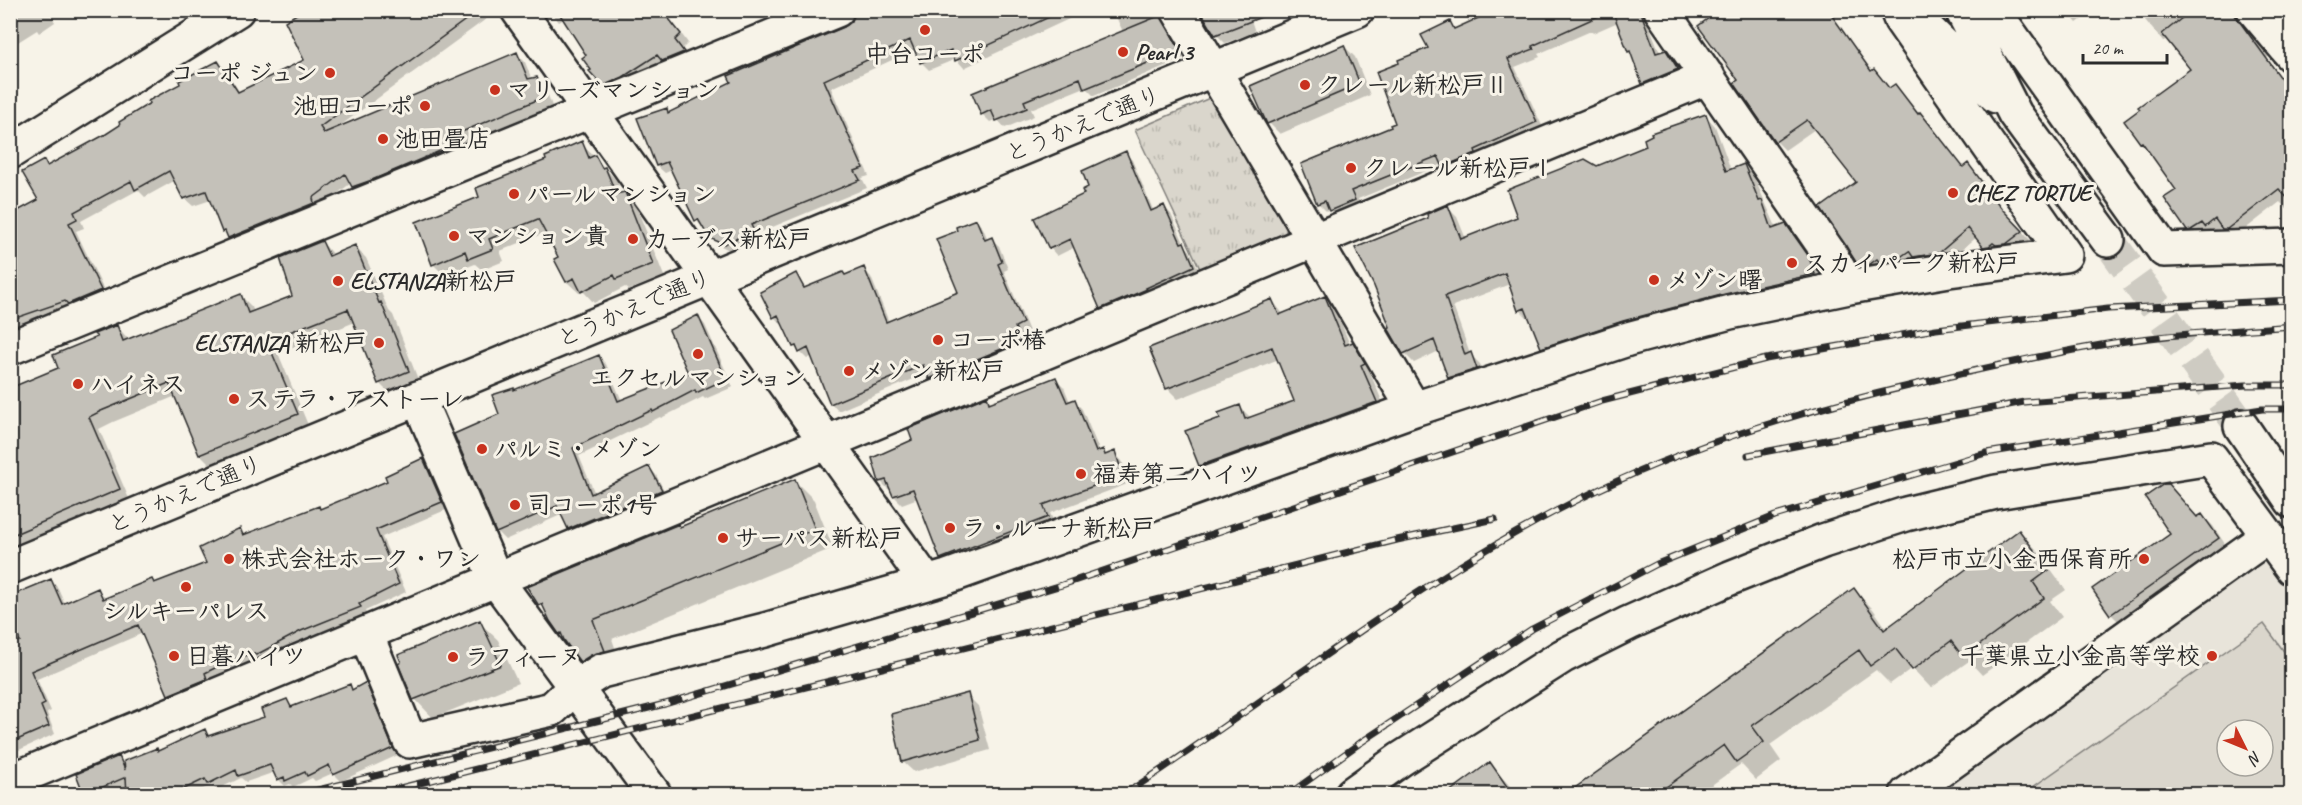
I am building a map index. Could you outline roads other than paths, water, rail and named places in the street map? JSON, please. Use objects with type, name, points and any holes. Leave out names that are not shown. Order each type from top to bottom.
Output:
[{"type":"street","points":[[10,152],[237,10]]},
{"type":"street","points":[[518,10],[927,583]]},
{"type":"street","points":[[10,348],[591,110],[770,23],[837,10]]},
{"type":"street","points":[[1178,10],[1414,409]]},
{"type":"street","name":"とうかえで通り","points":[[10,567],[1357,10]]},
{"type":"street","points":[[1661,10],[1829,253],[1849,287]]},
{"type":"street","points":[[366,633],[410,741],[552,709],[574,688],[601,671],[765,630],[927,583],[1085,529],[1414,409],[1628,339],[1730,312],[1849,287],[2065,255],[1901,20],[1897,10]]},
{"type":"street","points":[[1908,10],[2015,114],[2108,240]]},
{"type":"street","points":[[1962,10],[2015,114]]},
{"type":"street","points":[[1993,10],[2164,250],[2292,246]]},
{"type":"street","points":[[2254,10],[2292,55]]},
{"type":"street","points":[[10,781],[1708,77]]},
{"type":"street","points":[[418,398],[496,580],[654,795]]},
{"type":"street","points":[[2241,426],[2292,501]]},
{"type":"street","points":[[1352,795],[1401,759],[1572,651],[1730,578],[1823,540],[1906,514],[1996,492],[2211,458],[2292,568]]},
{"type":"street","points":[[1906,795],[2268,536]]},
{"type":"tunnel","points":[[2108,240],[2241,426]]},
{"type":"railway","points":[[302,794],[665,704],[1062,585],[1602,401],[1766,359],[1936,329],[2108,309],[2292,300]]},
{"type":"railway","points":[[1125,794],[1389,612],[1498,543],[1597,490],[1686,452],[1778,421],[1870,395],[2018,361],[2140,339],[2292,326]]},
{"type":"railway","points":[[1748,455],[2024,402],[2246,385],[2292,385]]},
{"type":"railway","points":[[1289,794],[1360,743],[1532,629],[1657,564],[1775,516],[1986,453],[2262,409],[2292,409]]},
{"type":"railway","points":[[376,794],[1397,540],[1495,519]]},
{"type":"place","name":"中台コーポ","points":[[925,30]]},
{"type":"place","name":"Pearl 3","points":[[1123,52]]},
{"type":"place","name":"コーポ ジュン","points":[[330,73]]},
{"type":"place","name":"クレール新松戸Ⅱ","points":[[1305,85]]},
{"type":"place","name":"マリーズマンション","points":[[495,90]]},
{"type":"place","name":"池田コーポ","points":[[425,106]]},
{"type":"place","name":"池田畳店","points":[[383,139]]},
{"type":"place","name":"クレール新松戸Ⅰ","points":[[1351,168]]},
{"type":"place","name":"CHEZ TORTUE","points":[[1953,193]]},
{"type":"place","name":"パールマンション","points":[[514,194]]},
{"type":"place","name":"マンション貴","points":[[454,236]]},
{"type":"place","name":"カーブス新松戸","points":[[633,239]]},
{"type":"place","name":"スカイパーク新松戸","points":[[1792,263]]},
{"type":"place","name":"メゾン曙","points":[[1654,280]]},
{"type":"place","name":"ELSTANZA新松戸","points":[[338,281]]},
{"type":"place","name":"コーポ椿","points":[[938,340]]},
{"type":"place","name":"ELSTANZA 新松戸","points":[[379,343]]},
{"type":"place","name":"エクセルマンション","points":[[698,354]]},
{"type":"place","name":"メゾン新松戸","points":[[849,371]]},
{"type":"place","name":"ハイネス","points":[[78,384]]},
{"type":"place","name":"ステラ・アストーレ","points":[[234,399]]},
{"type":"place","name":"パルミ・メゾン","points":[[482,449]]},
{"type":"place","name":"福寿第二ハイツ","points":[[1081,474]]},
{"type":"place","name":"司コーポ1号","points":[[515,505]]},
{"type":"place","name":"ラ・ルーナ新松戸","points":[[950,528]]},
{"type":"place","name":"サーパス新松戸","points":[[723,538]]},
{"type":"place","name":"株式会社ホーク・ワン","points":[[229,559]]},
{"type":"place","name":"松戸市立小金西保育所","points":[[2144,559]]},
{"type":"place","name":"シルキーパレス","points":[[186,587]]},
{"type":"place","name":"日暮ハイツ","points":[[174,656]]},
{"type":"place","name":"千葉県立小金高等学校","points":[[2212,656]]},
{"type":"place","name":"ラフィーヌ","points":[[453,657]]}]
